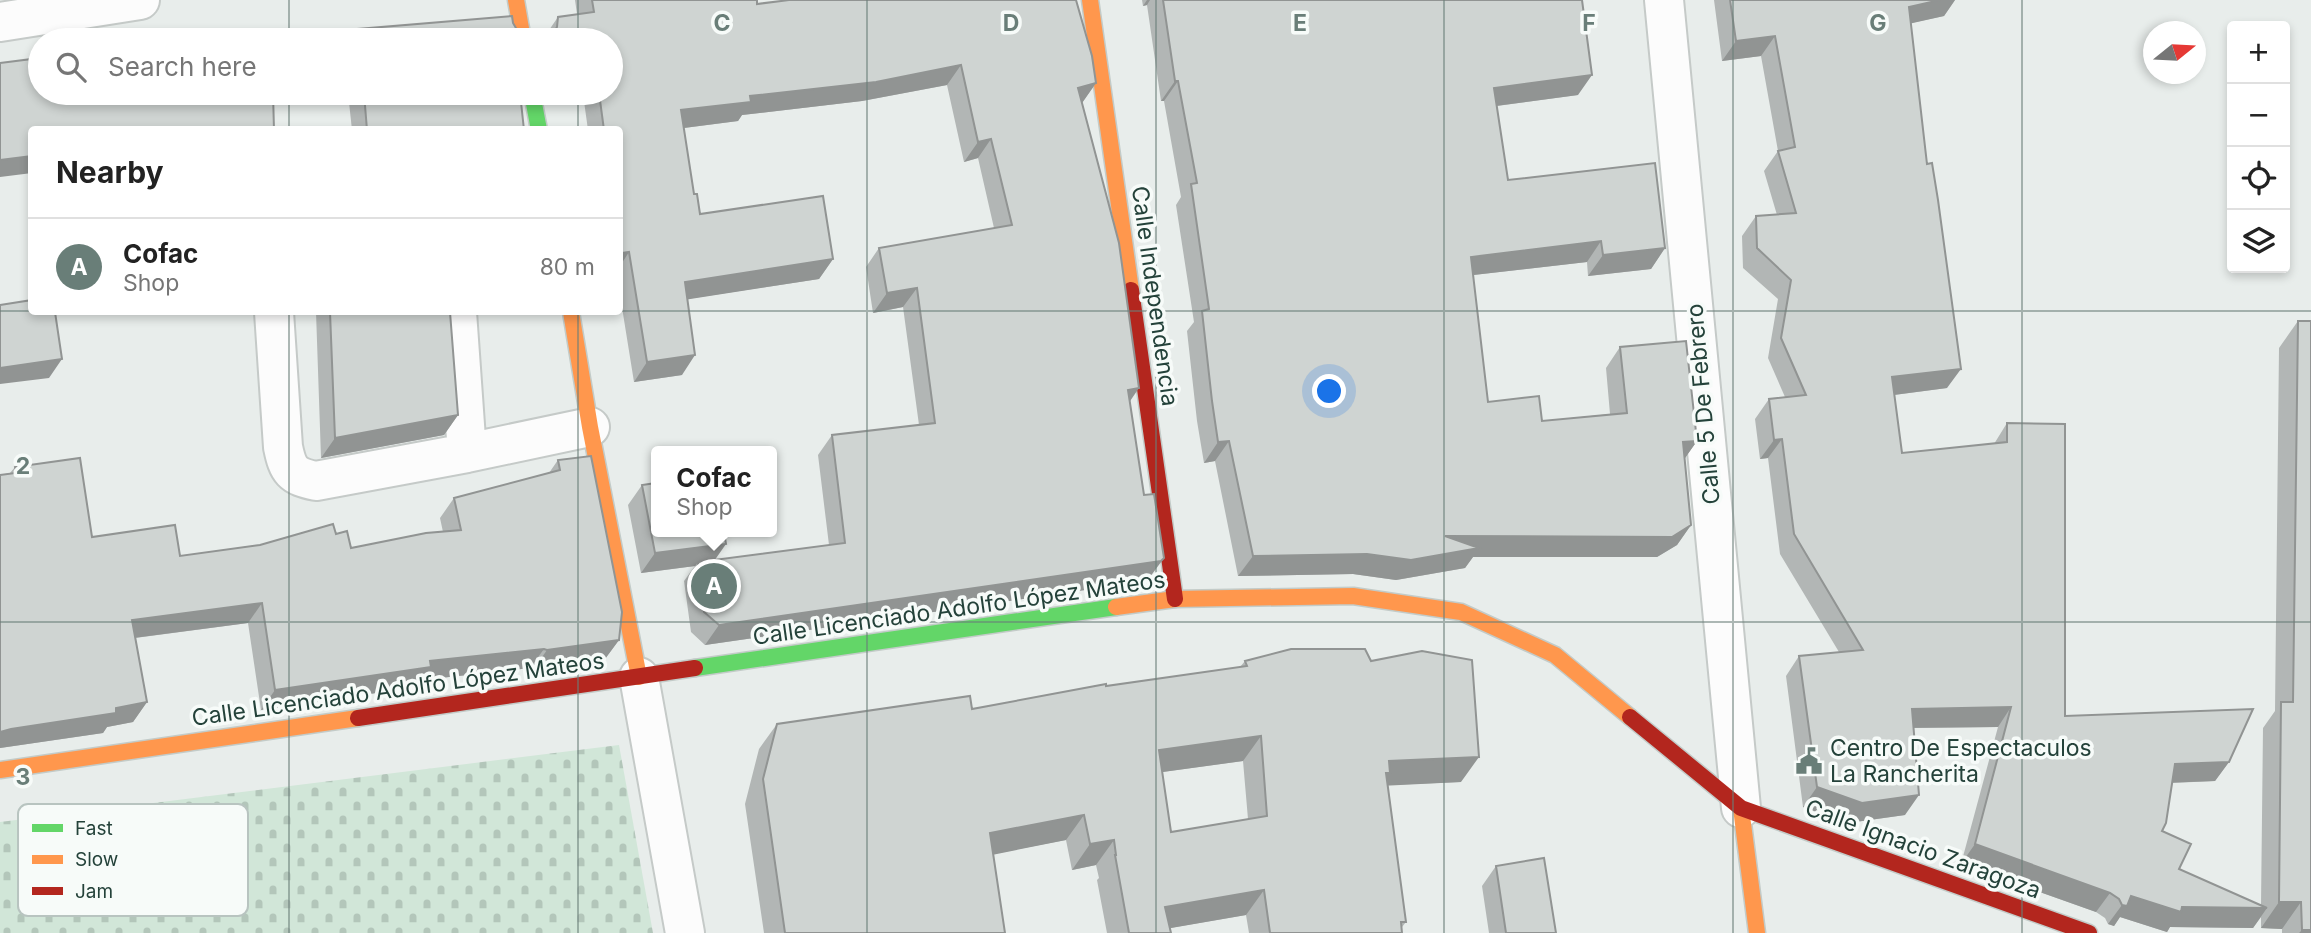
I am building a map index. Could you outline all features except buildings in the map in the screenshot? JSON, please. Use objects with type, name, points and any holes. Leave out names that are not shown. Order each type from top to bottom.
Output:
[{"type":"main road","points":[[516,0],[521,28]]},
{"type":"main road","name":"Calle Independencia","points":[[1090,0],[1175,599]]},
{"type":"main road","points":[[535,105],[538,126]]},
{"type":"main road","points":[[571,315],[639,677]]},
{"type":"main road","name":"Calle Licenciado Adolfo López Mateos","points":[[0,769],[1175,599],[1353,596],[1461,612],[1555,655],[1741,808]]},
{"type":"main road","points":[[1741,808],[1756,933]]},
{"type":"main road","name":"Calle Ignacio Zaragoza","points":[[1741,808],[2089,933]]},
{"type":"street","points":[[0,22],[140,0]]},
{"type":"street","name":"Calle 5 De Febrero","points":[[1664,0],[1741,808]]},
{"type":"street","points":[[274,315],[283,447],[286,465],[298,477],[316,481],[590,427]]},
{"type":"street","points":[[457,315],[467,453]]},
{"type":"street","points":[[639,677],[685,933]]},
{"type":"green space","points":[[619,745],[653,933],[0,933],[0,822],[18,820],[18,916],[248,916],[248,804],[145,804]]},
{"type":"traffic: fast","points":[[534,105],[538,126]]},
{"type":"traffic: fast","points":[[695,668],[1116,607]]},
{"type":"traffic: slow","points":[[516,0],[521,28]]},
{"type":"traffic: slow","points":[[1090,0],[1131,290]]},
{"type":"traffic: slow","points":[[571,315],[590,427],[639,677]]},
{"type":"traffic: slow","points":[[1116,607],[1175,599],[1353,596],[1461,612],[1555,655],[1630,717]]},
{"type":"traffic: slow","points":[[0,770],[358,718]]},
{"type":"traffic: slow","points":[[1741,808],[1757,933]]},
{"type":"traffic: jam","points":[[1131,290],[1175,599]]},
{"type":"traffic: jam","points":[[358,718],[695,668]]},
{"type":"traffic: jam","points":[[1630,717],[1741,808],[2089,933]]},
{"type":"place","name":"Cofac","points":[[714,586]]},
{"type":"place","name":"Centro De Espectaculos La Rancherita","points":[[1809,761]]}]
